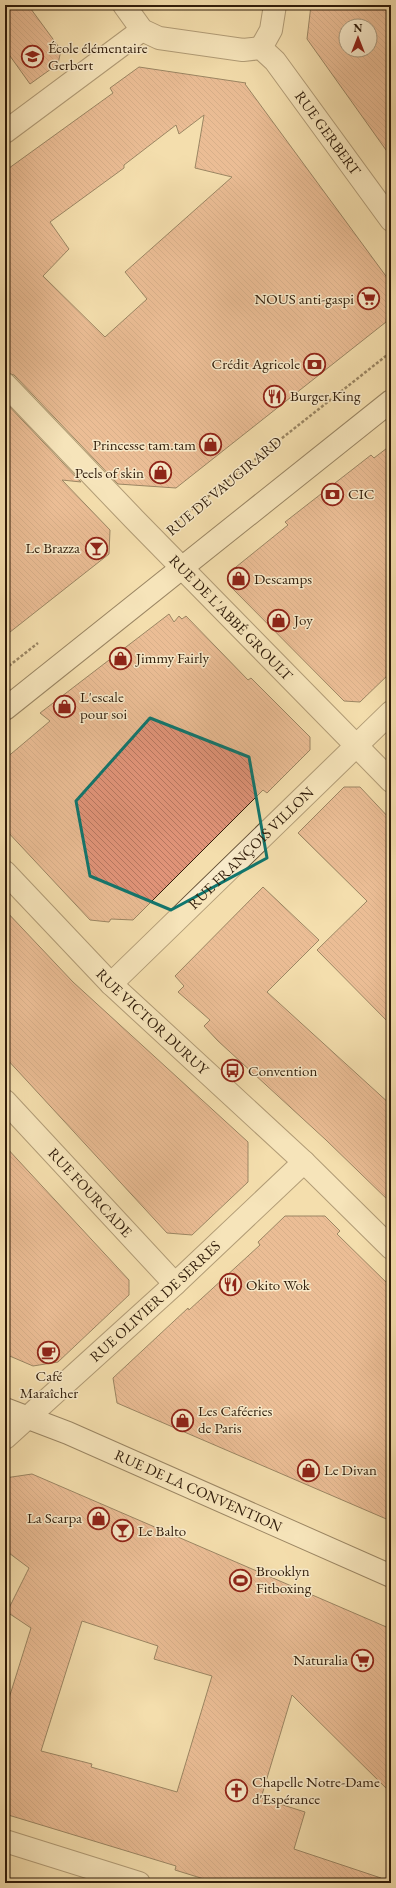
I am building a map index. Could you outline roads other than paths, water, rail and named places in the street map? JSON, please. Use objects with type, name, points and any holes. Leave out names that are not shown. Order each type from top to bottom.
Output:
[{"type":"street","points":[[124,5],[142,30],[159,38],[243,50],[261,48],[272,30],[275,5]]},
{"type":"street","points":[[5,132],[142,30]]},
{"type":"street","name":"RUE GERBERT","points":[[261,48],[275,61],[391,220]]},
{"type":"street","name":"RUE DE L'ABBÉ GROULT","points":[[5,384],[157,543],[391,781]]},
{"type":"street","points":[[5,708],[391,401]]},
{"type":"street","name":"RUE FRANÇOIS VILLON","points":[[111,984],[391,712]]},
{"type":"street","name":"RUE VICTOR DURUY","points":[[5,872],[111,984],[304,1162],[391,1248]]},
{"type":"street","name":"RUE FOURCADE","points":[[5,1102],[175,1284]]},
{"type":"street","name":"RUE OLIVIER DE SERRES","points":[[5,1438],[175,1284],[304,1162]]},
{"type":"street","name":"RUE DE LA CONVENTION","points":[[5,1409],[27,1419],[68,1433],[391,1576]]},
{"type":"street","points":[[5,1841],[139,1883]]},
{"type":"place","name":"École élémentaire Gerbert","points":[[32,57]]},
{"type":"place","name":"NOUS anti-gaspi","points":[[369,299]]},
{"type":"place","name":"Crédit Agricole","points":[[315,364]]},
{"type":"place","name":"Burger King","points":[[274,396]]},
{"type":"place","name":"Princesse tam.tam","points":[[211,445]]},
{"type":"place","name":"Peels of skin","points":[[160,473]]},
{"type":"place","name":"CIC","points":[[332,494]]},
{"type":"place","name":"Le Brazza","points":[[96,548]]},
{"type":"place","name":"Descamps","points":[[239,579]]},
{"type":"place","name":"Joy","points":[[279,620]]},
{"type":"place","name":"Jimmy Fairly","points":[[121,658]]},
{"type":"place","name":"L'escale pour soi","points":[[64,706]]},
{"type":"place","name":"Convention","points":[[232,1071]]},
{"type":"place","name":"Okito Wok","points":[[231,1285]]},
{"type":"place","name":"Café Maraîcher","points":[[49,1353]]},
{"type":"place","name":"Les Caféeries de Paris","points":[[183,1420]]},
{"type":"place","name":"Le Divan","points":[[308,1470]]},
{"type":"place","name":"La Scarpa","points":[[98,1518]]},
{"type":"place","name":"Le Balto","points":[[122,1531]]},
{"type":"place","name":"Brooklyn Fitboxing","points":[[240,1580]]},
{"type":"place","name":"Naturalia","points":[[363,1660]]},
{"type":"place","name":"Chapelle Notre-Dame d'Espérance","points":[[236,1791]]}]
